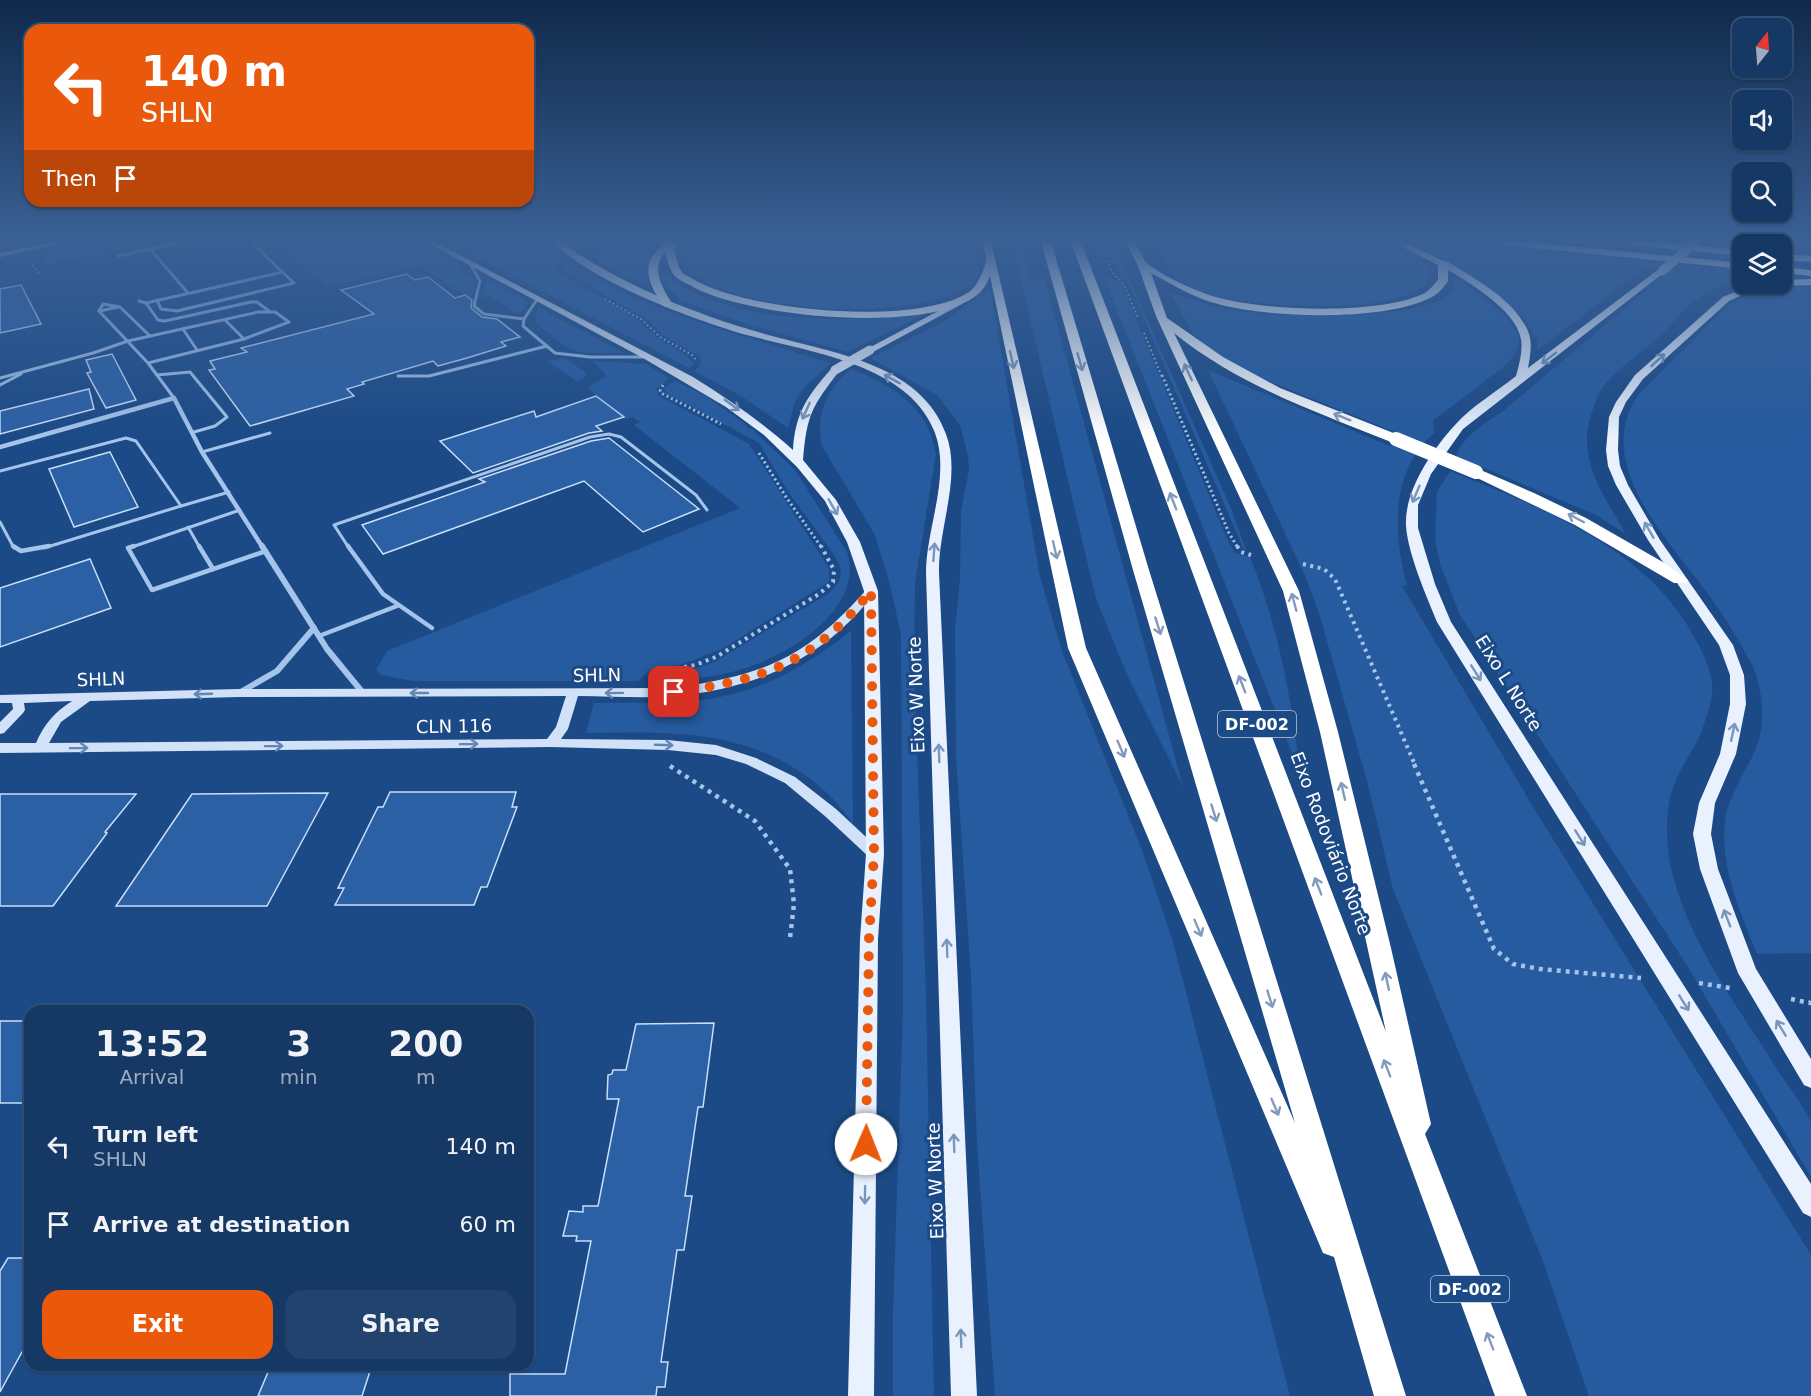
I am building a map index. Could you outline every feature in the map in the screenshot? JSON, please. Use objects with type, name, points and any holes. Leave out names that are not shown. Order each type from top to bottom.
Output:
[{"type":"highway","points":[[768,307],[804,313],[843,315],[900,313],[938,307]]},
{"type":"highway","points":[[1000,307],[1077,648],[1367,1322]]},
{"type":"highway","name":"DF-002","points":[[1065,307],[1390,1396]]},
{"type":"highway","name":"Eixo Rodoviário Norte","points":[[1100,307],[1511,1396]]},
{"type":"highway","points":[[1158,307],[1291,591],[1329,732],[1377,937],[1430,1182]]},
{"type":"highway","points":[[1256,307],[1329,311],[1383,307]]},
{"type":"highway","points":[[1161,316],[1217,360],[1242,374],[1476,472],[1580,519],[1625,544],[1680,580]]},
{"type":"main road","points":[[555,307],[693,380],[731,404],[798,460],[823,489],[843,524],[863,564],[871,591],[874,854],[869,951],[861,1396]]},
{"type":"main road","name":"Eixo W Norte","points":[[676,307],[751,333],[843,358],[874,369],[909,389],[932,412],[942,435],[946,469],[933,552],[934,610],[964,1396]]},
{"type":"main road","points":[[798,460],[802,413],[814,394],[836,370],[952,307]]},
{"type":"main road","points":[[1503,307],[1522,326],[1526,342],[1521,379]]},
{"type":"main road","name":"Eixo L Norte","points":[[1615,307],[1459,427],[1425,474],[1412,505],[1412,528],[1428,584],[1444,622],[1811,1204]]},
{"type":"main road","points":[[1716,307],[1639,377],[1621,402],[1614,417],[1611,450],[1614,466],[1649,531],[1726,645],[1737,675],[1738,704],[1728,754],[1707,803],[1702,834],[1709,869],[1748,973],[1811,1078]]},
{"type":"main road","name":"SHLN","points":[[0,699],[239,693],[573,694],[674,692],[723,686],[763,674],[795,660],[824,641],[846,621],[871,591]]},
{"type":"main road","points":[[550,743],[562,729],[573,694]]},
{"type":"main road","points":[[40,749],[47,729],[59,715],[87,698]]},
{"type":"main road","points":[[0,730],[19,710],[17,699]]},
{"type":"main road","name":"CLN 116","points":[[0,748],[550,743],[668,745],[716,750],[751,761],[790,780],[831,813],[874,854]]},
{"type":"street","points":[[0,447],[174,399],[194,432],[202,452],[319,636],[363,693]]},
{"type":"street","name":"SHLN","points":[[239,693],[277,671],[315,628]]},
{"type":"lane","points":[[99,311],[101,307]]},
{"type":"lane","points":[[99,311],[119,307]]},
{"type":"lane","points":[[120,307],[150,336]]},
{"type":"lane","points":[[149,307],[158,320],[165,321],[228,307]]},
{"type":"lane","points":[[160,307],[177,311],[193,307]]},
{"type":"lane","points":[[264,307],[269,311]]},
{"type":"lane","points":[[475,307],[484,314],[524,319]]},
{"type":"lane","points":[[532,307],[524,319],[523,326],[555,354],[649,357]]},
{"type":"lane","points":[[99,311],[148,363],[174,399]]},
{"type":"lane","points":[[0,378],[93,353],[128,341],[269,311],[283,313],[289,322],[279,328],[244,339],[148,363]]},
{"type":"lane","points":[[225,320],[244,339]]},
{"type":"lane","points":[[183,328],[197,350]]},
{"type":"lane","points":[[398,376],[429,376],[547,346]]},
{"type":"lane","points":[[0,385],[25,372]]},
{"type":"lane","points":[[157,375],[190,372],[227,417],[215,426],[194,432]]},
{"type":"lane","points":[[202,452],[270,433]]},
{"type":"lane","points":[[432,628],[420,617],[397,606],[380,592],[334,525],[590,437],[609,434],[621,437],[631,444],[696,495],[707,510]]},
{"type":"lane","points":[[0,471],[126,438],[136,441],[181,506]]},
{"type":"lane","points":[[0,522],[14,548],[21,551],[36,550],[229,492]]},
{"type":"lane","points":[[240,510],[128,548],[153,590],[266,551]]},
{"type":"lane","points":[[188,527],[213,569]]},
{"type":"lane","points":[[319,636],[397,606]]},
{"type":"path","points":[[621,307],[641,319],[660,337],[692,356],[698,362],[696,365]]},
{"type":"path","points":[[1134,307],[1236,547],[1246,554],[1324,569],[1335,579],[1494,949],[1513,964],[1540,969],[1670,980],[1810,1003],[1811,1001]]},
{"type":"path","points":[[667,382],[661,388],[663,394],[728,428]]},
{"type":"path","points":[[661,671],[716,657],[819,594],[833,582],[834,570],[827,555],[754,445]]},
{"type":"path","points":[[668,764],[755,821],[790,869],[794,904],[790,938]]},
{"type":"shaded area","points":[[506,307],[525,307],[521,313],[514,313]]},
{"type":"shaded area","points":[[572,307],[618,307],[692,361],[693,365],[689,368]]},
{"type":"shaded area","points":[[626,307],[659,307],[717,328],[831,363],[804,387],[794,404],[788,428],[741,396],[694,371],[701,365],[700,357],[665,337],[648,320]]},
{"type":"shaded area","points":[[699,307],[737,307],[781,316],[842,319],[928,313],[847,352],[741,322]]},
{"type":"shaded area","points":[[819,307],[892,307],[870,309]]},
{"type":"shaded area","points":[[963,307],[993,307],[1040,577],[1062,651],[1142,850],[1172,938],[1290,1396],[995,1396],[977,1144],[971,976],[956,757],[955,630],[960,578],[961,511],[969,470],[968,456],[960,425],[937,395],[870,358],[942,323]]},
{"type":"shaded area","points":[[1027,307],[1052,307],[1183,787],[1129,679],[1096,599]]},
{"type":"shaded area","points":[[1116,307],[1131,307],[1228,541],[1235,553],[1250,557],[1260,583],[1283,663],[1300,773]]},
{"type":"shaded area","points":[[1139,307],[1142,307],[1230,506],[1246,550],[1244,550]]},
{"type":"shaded area","points":[[1178,307],[1220,307],[1258,313],[1324,315],[1416,307],[1495,307],[1512,324],[1517,333],[1518,348],[1508,363],[1433,421],[1434,433],[1420,448],[1409,466],[1402,484],[1399,504],[1399,545],[1407,585],[1402,586],[1535,810],[1811,1255],[1811,1396],[1589,1396],[1543,1261],[1393,889],[1367,781],[1319,613],[1306,578],[1208,370],[1390,446],[1400,434],[1258,377],[1228,361],[1200,342]]},
{"type":"shaded area","points":[[1508,307],[1594,307],[1537,351],[1537,339],[1524,319]]},
{"type":"shaded area","points":[[1626,307],[1688,307],[1658,338],[1603,387],[1592,412],[1587,445],[1589,460],[1601,491],[1626,534],[1596,515],[1456,456],[1464,442],[1475,431],[1502,412]]},
{"type":"shaded area","points":[[1726,307],[1811,307],[1811,953],[1757,954],[1731,883],[1724,828],[1728,806],[1758,744],[1762,712],[1759,684],[1749,659],[1723,615],[1662,534],[1644,507],[1631,479],[1624,450],[1626,422],[1639,394]]},
{"type":"shaded area","points":[[539,308],[624,353],[585,353],[568,347],[537,323],[535,317]]},
{"type":"shaded area","points":[[565,358],[587,375],[578,382],[547,361]]},
{"type":"shaded area","points":[[592,361],[646,364],[669,378],[656,389],[659,396],[749,444],[829,568],[829,582],[724,648],[684,664],[650,670],[638,681],[413,681],[381,675],[376,670],[387,651],[740,508],[634,425],[640,422],[632,417],[626,419],[587,388],[605,377],[606,374]]},
{"type":"shaded area","points":[[852,369],[894,391],[917,410],[932,437],[936,454],[915,583],[914,671],[926,995],[934,1396],[893,1396],[893,1313],[903,1009],[901,634],[890,585],[875,535],[822,446],[820,424],[825,403],[843,376]]},
{"type":"shaded area","points":[[675,381],[707,397],[745,424],[747,428],[752,429],[795,470],[847,552],[850,571],[846,590],[837,607],[824,622],[808,636],[774,657],[719,675],[679,680],[652,680],[683,673],[714,662],[828,594],[839,582],[841,573],[832,552],[787,490],[759,443],[666,393],[664,388]]},
{"type":"shaded area","points":[[1450,471],[1556,517],[1590,535],[1622,556],[1651,581],[1676,609],[1697,642],[1706,660],[1712,694],[1701,732],[1677,777],[1668,808],[1667,834],[1672,872],[1683,908],[1706,956],[1809,1117],[1811,1177],[1688,967],[1460,615],[1440,564],[1435,539],[1437,492]]},
{"type":"shaded area","points":[[851,631],[853,824],[830,796],[799,771],[771,756],[742,745],[682,734],[586,733],[594,703],[689,701],[738,693],[790,672]]},
{"type":"building","points":[[0,307],[32,307],[41,324],[0,333]]},
{"type":"building","points":[[365,307],[471,307],[482,317],[497,319],[520,337],[501,342],[506,346],[467,358],[438,366],[433,361],[362,382],[364,384],[347,389],[354,396],[250,426],[209,370],[215,369],[210,361],[247,352],[241,348],[374,314]]},
{"type":"building","points":[[112,354],[136,400],[106,408],[87,373],[91,372],[86,360]]},
{"type":"building","points":[[89,389],[94,409],[0,434],[0,411]]},
{"type":"building","points":[[596,396],[624,417],[596,426],[602,431],[589,433],[473,473],[440,441],[534,411],[536,417]]},
{"type":"building","points":[[609,438],[699,509],[643,532],[584,481],[383,554],[362,525],[485,482],[479,479],[591,441]]},
{"type":"building","points":[[110,452],[138,507],[74,527],[49,469]]},
{"type":"building","points":[[90,559],[111,608],[0,647],[0,588]]},
{"type":"building","points":[[390,792],[516,792],[512,807],[517,807],[487,887],[481,887],[474,905],[335,905],[344,888],[338,888],[378,807],[383,807]]},
{"type":"building","points":[[328,793],[267,906],[116,906],[192,794]]},
{"type":"building","points":[[0,794],[136,794],[105,832],[107,833],[53,906],[0,906]]},
{"type":"building","points":[[0,1021],[24,1021],[24,1103],[0,1103]]},
{"type":"building","points":[[714,1023],[703,1107],[698,1107],[685,1196],[692,1196],[684,1250],[677,1250],[661,1362],[668,1362],[665,1387],[657,1387],[656,1396],[510,1396],[510,1374],[565,1374],[591,1241],[576,1241],[577,1236],[563,1236],[569,1211],[583,1212],[583,1206],[598,1206],[619,1099],[607,1099],[608,1075],[612,1074],[613,1070],[626,1070],[636,1024]]},
{"type":"building","points":[[8,1258],[24,1258],[24,1352],[22,1352],[0,1392],[0,1271]]},
{"type":"building","points":[[268,1371],[370,1371],[362,1396],[258,1396]]},
{"type":"route","points":[[674,692],[723,686],[763,674],[795,660],[824,641],[846,621],[871,591],[874,854],[869,939],[866,1144]]}]
